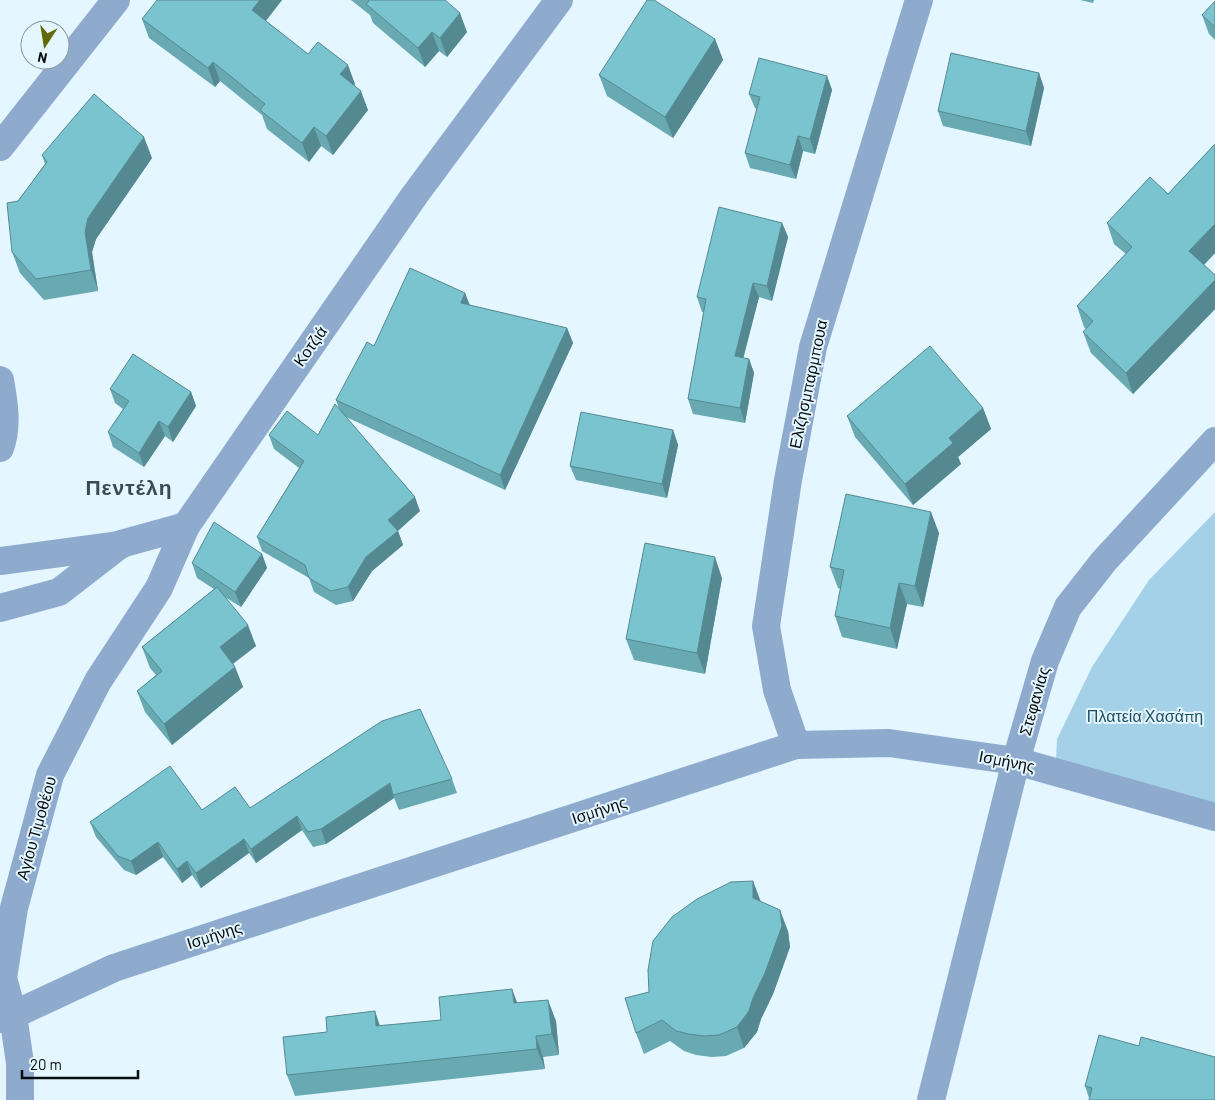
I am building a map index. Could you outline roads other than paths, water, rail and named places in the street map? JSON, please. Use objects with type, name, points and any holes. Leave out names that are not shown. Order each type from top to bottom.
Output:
[{"type":"street","points":[[0,147],[116,0]]},
{"type":"street","name":"Κοτζιά","points":[[186,526],[414,196],[559,0]]},
{"type":"street","name":"Ελιζησμπαρμπουα","points":[[796,746],[777,690],[766,626],[788,480],[813,347],[919,0]]},
{"type":"street","points":[[0,380],[4,400],[4,424],[0,448]]},
{"type":"street","name":"Στεφανίας","points":[[931,1100],[1016,760],[1045,661],[1068,607],[1104,561],[1215,441]]},
{"type":"street","points":[[0,561],[121,544],[186,526]]},
{"type":"street","name":"Αγίου Τιμοθέου","points":[[20,1100],[20,1063],[4,1014],[3,978],[14,908],[50,775],[98,681],[159,588],[186,526]]},
{"type":"street","points":[[0,608],[59,592],[121,544]]},
{"type":"street","name":"Ισμήνης","points":[[4,1014],[114,968],[796,746],[889,743],[1016,760],[1215,817]]},
{"type":"district","name":"Πεντέλη","points":[[129,488]]},
{"type":"park label","name":"Πλατεία Χασάπη","points":[[1145,716]]}]
